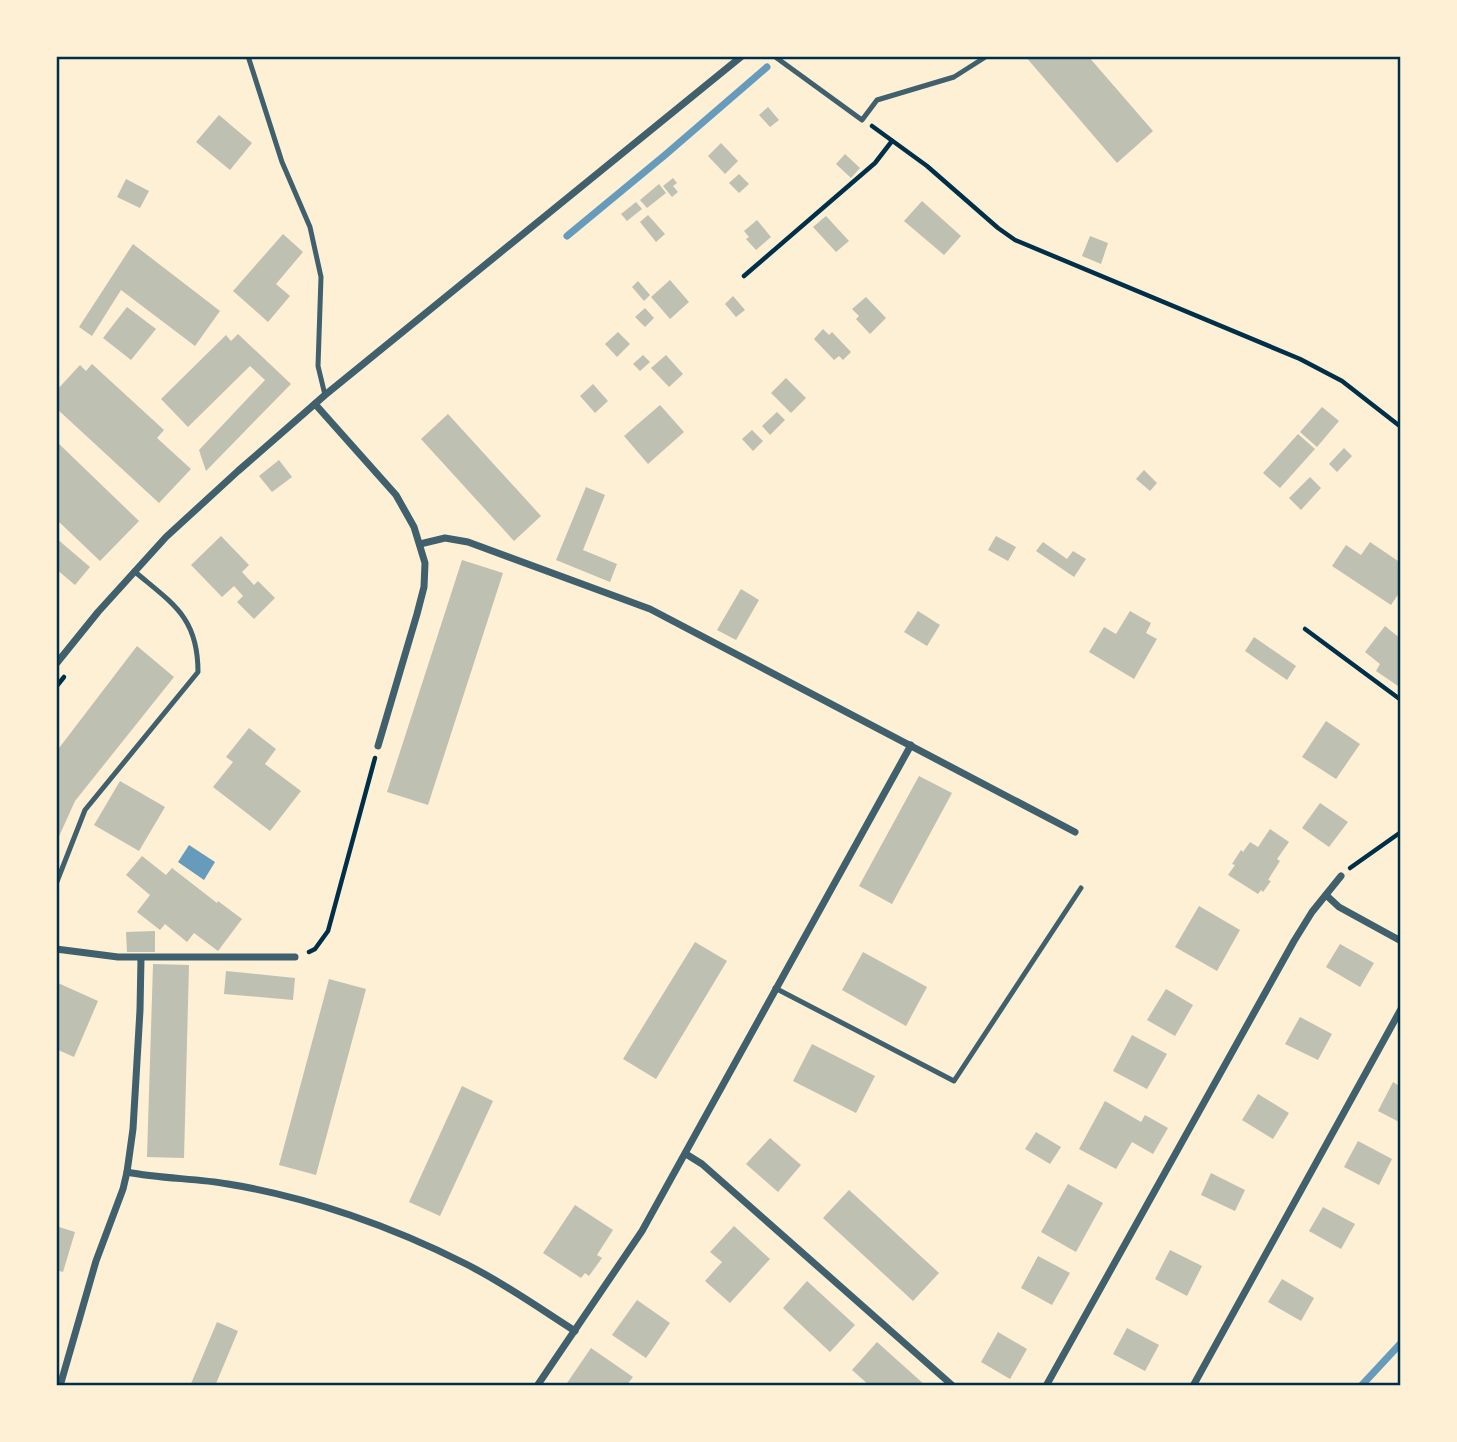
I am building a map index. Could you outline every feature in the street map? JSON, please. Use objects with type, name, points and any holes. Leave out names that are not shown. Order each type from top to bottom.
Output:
[{"type":"street","points":[[56,664],[134,571],[174,529],[325,395],[742,56]]},
{"type":"street","points":[[315,404],[396,495],[410,517],[426,570],[424,587],[378,746]]},
{"type":"street","points":[[420,544],[445,538],[464,541],[650,608],[1075,832]]},
{"type":"street","points":[[537,1386],[636,1241],[911,745]]},
{"type":"street","points":[[1046,1386],[1294,941],[1341,876]]},
{"type":"street","points":[[1326,895],[1339,907],[1401,941]]},
{"type":"street","points":[[56,950],[93,956],[141,958],[295,957]]},
{"type":"street","points":[[60,1386],[96,1261],[127,1172],[133,1129],[141,958]]},
{"type":"street","points":[[1193,1386],[1401,1009]]},
{"type":"street","points":[[686,1154],[702,1164],[953,1386]]},
{"type":"street","points":[[127,1172],[228,1184],[334,1209],[433,1248],[468,1265],[575,1331]]},
{"type":"lane","points":[[248,56],[282,162],[310,227],[321,277],[318,366],[325,395]]},
{"type":"lane","points":[[774,56],[862,120],[877,100],[954,77],[987,56]]},
{"type":"lane","points":[[56,884],[85,810],[198,672],[198,651],[186,617],[134,571]]},
{"type":"lane","points":[[775,988],[954,1081],[1081,888]]},
{"type":"path","points":[[862,120],[927,166],[1015,240],[1300,359],[1342,381],[1401,427]]},
{"type":"path","points":[[744,276],[876,163],[892,141]]},
{"type":"path","points":[[1305,629],[1401,700]]},
{"type":"path","points":[[295,957],[315,949],[328,931],[378,746]]},
{"type":"path","points":[[1341,876],[1401,832]]},
{"type":"water","points":[[189,845],[215,862],[204,880],[178,862]]},
{"type":"building","points":[[1025,56],[1088,56],[1153,131],[1117,163]]},
{"type":"building","points":[[768,107],[779,120],[770,127],[759,115]]},
{"type":"building","points":[[219,115],[252,143],[230,170],[196,142]]},
{"type":"building","points":[[721,143],[738,161],[725,174],[708,156]]},
{"type":"building","points":[[845,154],[860,168],[851,178],[836,164]]},
{"type":"building","points":[[739,174],[749,184],[739,193],[729,183]]},
{"type":"building","points":[[673,178],[677,183],[673,186],[678,192],[672,197],[663,186]]},
{"type":"building","points":[[126,179],[149,191],[140,208],[117,197]]},
{"type":"building","points":[[659,184],[666,193],[647,208],[640,200]]},
{"type":"building","points":[[922,201],[961,236],[944,255],[904,221]]},
{"type":"building","points":[[636,202],[642,209],[627,221],[621,214]]},
{"type":"building","points":[[648,215],[665,234],[656,242],[640,222]]},
{"type":"building","points":[[826,216],[849,241],[836,252],[813,227]]},
{"type":"building","points":[[757,220],[771,237],[756,250],[746,239],[749,237],[744,231]]},
{"type":"building","points":[[283,234],[303,252],[276,284],[290,296],[268,322],[233,291]]},
{"type":"building","points":[[1090,236],[1108,243],[1101,264],[1082,256]]},
{"type":"building","points":[[133,244],[220,311],[195,346],[121,290],[92,336],[79,327]]},
{"type":"building","points":[[670,280],[689,302],[670,319],[651,297]]},
{"type":"building","points":[[638,281],[650,295],[644,301],[632,287]]},
{"type":"building","points":[[733,296],[745,310],[736,317],[725,304]]},
{"type":"building","points":[[866,297],[886,318],[870,334],[856,319],[859,316],[852,309]]},
{"type":"building","points":[[127,307],[156,329],[131,360],[103,338]]},
{"type":"building","points":[[645,308],[654,318],[645,327],[635,317]]},
{"type":"building","points":[[823,329],[829,335],[832,332],[851,352],[843,360],[839,356],[834,360],[814,339]]},
{"type":"building","points":[[618,332],[630,344],[617,357],[605,344]]},
{"type":"building","points":[[238,334],[291,384],[206,471],[199,450],[265,380],[250,366],[188,427],[161,399],[226,335],[231,341]]},
{"type":"building","points":[[643,355],[650,362],[640,371],[633,364]]},
{"type":"building","points":[[666,355],[683,374],[669,387],[651,368]]},
{"type":"building","points":[[92,364],[164,430],[157,438],[191,469],[159,503],[56,408],[59,400],[56,391],[80,365],[86,371]]},
{"type":"building","points":[[786,378],[806,398],[791,413],[771,393]]},
{"type":"building","points":[[593,384],[608,401],[595,413],[580,396]]},
{"type":"building","points":[[660,405],[684,432],[648,464],[624,436]]},
{"type":"building","points":[[1322,407],[1339,421],[1317,447],[1300,432]]},
{"type":"building","points":[[777,412],[785,420],[770,435],[762,426]]},
{"type":"building","points":[[448,414],[541,516],[514,541],[421,439]]},
{"type":"building","points":[[752,430],[763,441],[753,451],[742,439]]},
{"type":"building","points":[[1298,434],[1315,449],[1280,488],[1263,473]]},
{"type":"building","points":[[56,441],[139,521],[100,561],[56,519]]},
{"type":"building","points":[[1344,448],[1352,456],[1337,472],[1329,464]]},
{"type":"building","points":[[279,460],[292,477],[272,492],[259,476]]},
{"type":"building","points":[[1144,470],[1157,483],[1150,491],[1136,479]]},
{"type":"building","points":[[1310,477],[1321,488],[1301,510],[1289,498]]},
{"type":"building","points":[[586,487],[605,495],[583,550],[617,564],[610,582],[556,560]]},
{"type":"building","points":[[221,536],[249,565],[242,572],[254,585],[258,581],[275,598],[254,619],[237,602],[243,596],[234,586],[222,597],[191,565]]},
{"type":"building","points":[[996,536],[1016,547],[1008,561],[988,550]]},
{"type":"building","points":[[56,538],[90,567],[75,585],[56,569]]},
{"type":"building","points":[[1043,542],[1067,559],[1073,551],[1086,559],[1074,577],[1036,551]]},
{"type":"building","points":[[1370,542],[1401,563],[1401,590],[1391,605],[1332,566],[1346,545],[1361,555]]},
{"type":"building","points":[[462,560],[503,573],[428,805],[387,792]]},
{"type":"building","points":[[741,589],[759,600],[736,640],[717,630]]},
{"type":"building","points":[[918,611],[940,625],[927,646],[904,632]]},
{"type":"building","points":[[1130,611],[1151,623],[1146,633],[1157,639],[1134,679],[1089,652],[1104,627],[1116,634]]},
{"type":"building","points":[[1385,626],[1401,639],[1401,688],[1376,671],[1380,664],[1365,652]]},
{"type":"building","points":[[1254,637],[1296,666],[1287,680],[1245,651]]},
{"type":"building","points":[[137,646],[174,677],[75,801],[56,843],[56,752]]},
{"type":"building","points":[[1326,721],[1360,744],[1336,779],[1302,757]]},
{"type":"building","points":[[249,728],[276,749],[265,764],[301,791],[270,831],[213,787],[233,762],[226,757]]},
{"type":"building","points":[[919,776],[952,793],[892,904],[859,886]]},
{"type":"building","points":[[120,781],[165,807],[139,851],[94,825]]},
{"type":"building","points":[[1320,803],[1348,822],[1329,847],[1302,828]]},
{"type":"building","points":[[1270,829],[1289,842],[1277,859],[1280,861],[1268,880],[1271,881],[1263,892],[1261,890],[1258,894],[1228,875],[1241,850],[1243,852],[1250,842],[1258,847]]},
{"type":"building","points":[[142,856],[166,875],[172,868],[242,919],[218,951],[194,933],[187,942],[165,924],[160,930],[137,912],[150,895],[126,875]]},
{"type":"building","points":[[1199,906],[1240,930],[1217,971],[1175,947]]},
{"type":"building","points":[[155,931],[155,952],[127,952],[126,932]]},
{"type":"building","points":[[695,942],[727,961],[656,1079],[623,1059]]},
{"type":"building","points":[[1340,944],[1374,963],[1360,987],[1326,967]]},
{"type":"building","points":[[863,952],[927,987],[906,1026],[842,990]]},
{"type":"building","points":[[153,964],[189,965],[184,1158],[147,1157]]},
{"type":"building","points":[[226,971],[295,978],[293,1000],[224,994]]},
{"type":"building","points":[[329,979],[366,989],[316,1175],[279,1165]]},
{"type":"building","points":[[58,983],[98,1001],[74,1057],[56,1049]]},
{"type":"building","points":[[1166,989],[1193,1005],[1175,1036],[1147,1020]]},
{"type":"building","points":[[1300,1017],[1332,1034],[1318,1060],[1285,1044]]},
{"type":"building","points":[[1132,1035],[1167,1054],[1147,1089],[1113,1071]]},
{"type":"building","points":[[812,1044],[875,1076],[856,1113],[793,1081]]},
{"type":"building","points":[[1393,1082],[1401,1087],[1401,1123],[1378,1111]]},
{"type":"building","points":[[462,1086],[493,1101],[440,1216],[409,1202]]},
{"type":"building","points":[[1258,1094],[1289,1113],[1273,1139],[1242,1120]]},
{"type":"building","points":[[1105,1101],[1141,1122],[1145,1115],[1168,1128],[1153,1154],[1132,1142],[1116,1169],[1079,1149]]},
{"type":"building","points":[[1036,1132],[1061,1147],[1050,1164],[1025,1149]]},
{"type":"building","points":[[770,1138],[801,1165],[778,1192],[746,1164]]},
{"type":"building","points":[[1358,1141],[1392,1159],[1379,1185],[1344,1167]]},
{"type":"building","points":[[1211,1173],[1245,1190],[1235,1211],[1201,1195]]},
{"type":"building","points":[[1068,1184],[1103,1203],[1076,1252],[1041,1232]]},
{"type":"building","points":[[849,1190],[939,1273],[913,1301],[823,1218]]},
{"type":"building","points":[[575,1205],[613,1230],[597,1255],[602,1258],[589,1276],[585,1273],[581,1278],[543,1253]]},
{"type":"building","points":[[1323,1207],[1355,1224],[1341,1249],[1309,1231]]},
{"type":"building","points":[[56,1226],[75,1232],[63,1272],[56,1270]]},
{"type":"building","points":[[734,1226],[770,1259],[730,1303],[705,1281],[722,1262],[710,1252]]},
{"type":"building","points":[[1170,1250],[1202,1266],[1187,1296],[1155,1279]]},
{"type":"building","points":[[1038,1256],[1070,1273],[1052,1305],[1021,1288]]},
{"type":"building","points":[[1282,1279],[1314,1298],[1301,1321],[1268,1302]]},
{"type":"building","points":[[807,1281],[855,1325],[830,1352],[783,1308]]},
{"type":"building","points":[[637,1300],[670,1323],[646,1358],[612,1335]]},
{"type":"building","points":[[217,1322],[238,1331],[215,1386],[190,1386]]},
{"type":"building","points":[[1127,1328],[1159,1345],[1145,1371],[1113,1354]]},
{"type":"building","points":[[998,1332],[1027,1349],[1010,1379],[981,1362]]},
{"type":"building","points":[[877,1342],[926,1386],[870,1386],[852,1370]]},
{"type":"building","points":[[591,1348],[633,1377],[626,1386],[565,1386]]},
{"type":"waterway","points":[[567,236],[767,67]]},
{"type":"waterway","points":[[1361,1386],[1401,1343]]}]
